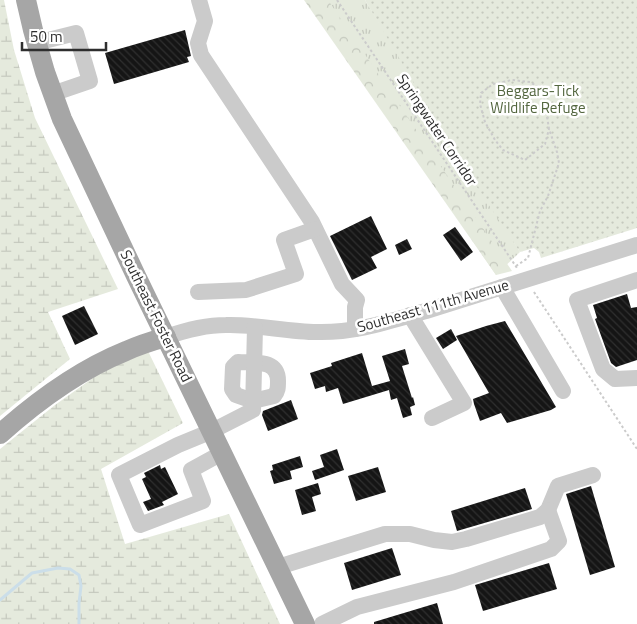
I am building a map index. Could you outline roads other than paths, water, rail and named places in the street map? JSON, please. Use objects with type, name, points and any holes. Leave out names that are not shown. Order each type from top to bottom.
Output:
[{"type":"main road","name":"Southeast Foster Road","points":[[26,0],[36,43],[62,119],[305,624]]},
{"type":"main road","points":[[0,434],[36,403],[76,377],[126,351],[166,337]]},
{"type":"street","points":[[199,0],[205,22],[198,43],[202,54],[312,222],[342,284],[357,300],[355,307],[355,329]]},
{"type":"street","points":[[36,43],[76,33],[90,81],[52,94]]},
{"type":"street","points":[[198,292],[246,290],[296,274],[284,240],[315,229]]},
{"type":"street","name":"Southeast 111th Avenue","points":[[166,337],[189,329],[227,325],[317,332],[338,332],[355,329],[410,316],[637,245]]},
{"type":"street","points":[[637,280],[577,300],[603,369],[615,379],[637,378]]},
{"type":"street","points":[[502,287],[563,391]]},
{"type":"street","points":[[410,316],[464,403],[432,418]]},
{"type":"street","points":[[178,445],[191,470],[203,501],[140,525],[119,476],[178,445],[212,431],[253,410],[256,326]]},
{"type":"street","points":[[253,401],[274,396],[278,390],[278,375],[275,369],[270,365],[254,362]]},
{"type":"street","points":[[191,470],[222,453]]},
{"type":"street","points":[[278,568],[385,534],[410,534],[452,542],[466,539],[540,517],[548,510],[558,486],[593,475]]},
{"type":"street","points":[[322,624],[357,607],[454,582],[551,548],[559,541],[548,510]]},
{"type":"waterway","points":[[0,600],[32,573],[58,568],[70,569],[79,575],[81,586],[79,624]]},
{"type":"park label","name":"Beggars-Tick Wildlife Refuge","points":[[538,100]]}]
